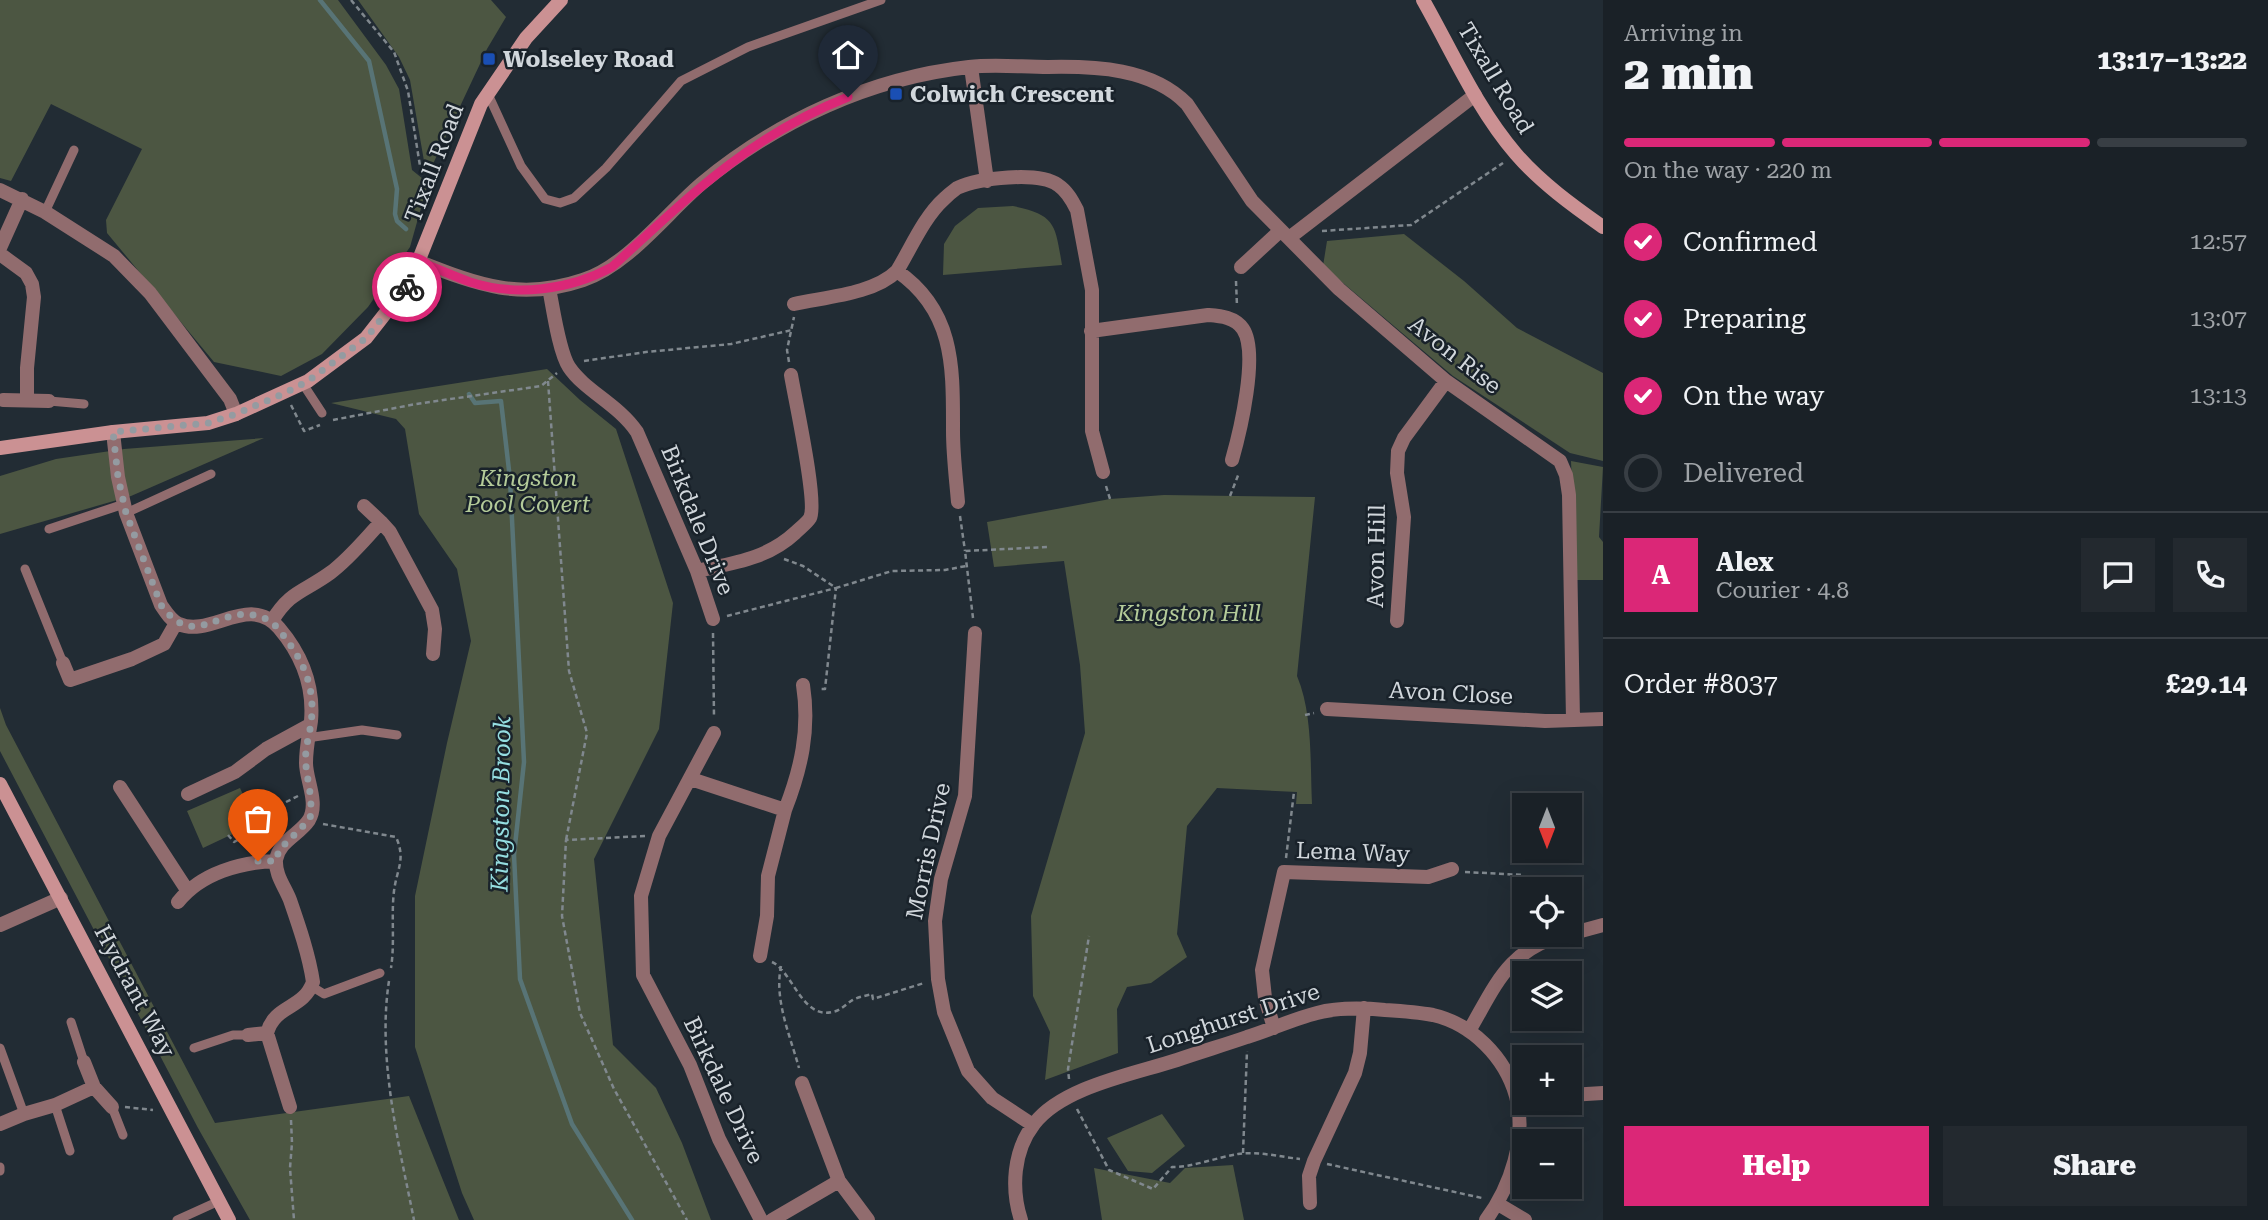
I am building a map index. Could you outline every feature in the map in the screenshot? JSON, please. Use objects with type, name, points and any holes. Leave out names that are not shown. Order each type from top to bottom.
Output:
[{"type":"street","name":"Tixall Road","points":[[0,449],[113,432],[208,423],[236,414],[303,384],[366,338],[410,282],[420,262],[466,137],[487,92],[526,38],[561,0]]},
{"type":"street","name":"Tixall Road","points":[[1423,0],[1475,95],[1516,154],[1539,177],[1603,227]]},
{"type":"street","points":[[420,262],[471,282],[512,290],[549,288],[582,281],[612,267],[701,184],[777,130],[816,110],[887,84],[971,67],[1064,66],[1106,69],[1148,78],[1163,85],[1177,93],[1187,104],[1252,201],[1284,235]]},
{"type":"street","points":[[971,67],[987,181]]},
{"type":"street","points":[[1241,267],[1284,235],[1302,227],[1475,95]]},
{"type":"street","points":[[794,304],[876,286],[889,279],[943,200],[957,188],[1028,176],[1056,183],[1072,199],[1079,219],[1092,290],[1092,431],[1103,472]]},
{"type":"street","points":[[0,190],[45,212],[114,256],[150,293],[230,400],[236,414]]},
{"type":"street","points":[[0,248],[22,199]]},
{"type":"street","name":"Avon Rise","points":[[1284,235],[1339,289],[1446,381],[1560,461],[1566,475],[1569,495],[1573,720]]},
{"type":"street","points":[[0,254],[26,272],[32,284],[34,297],[27,368],[27,400]]},
{"type":"street","points":[[897,271],[925,294],[945,333],[953,374],[954,463],[958,502]]},
{"type":"street","points":[[549,288],[567,364]]},
{"type":"street","points":[[1091,331],[1208,315],[1223,316],[1237,323],[1243,329],[1247,340],[1248,355],[1242,419],[1233,460]]},
{"type":"street","name":"Birkdale Drive","points":[[567,364],[577,376],[626,417],[636,432],[697,571],[713,620]]},
{"type":"street","points":[[697,571],[768,554],[786,542],[810,518],[813,509],[811,484],[791,375]]},
{"type":"street","name":"Avon Hill","points":[[1397,621],[1404,517],[1397,473],[1398,451],[1404,438],[1446,381]]},
{"type":"street","points":[[1,400],[50,401]]},
{"type":"street","points":[[113,432],[125,508],[161,605],[176,623],[197,627],[243,614],[258,615],[272,621],[298,656],[309,680],[312,702],[306,765],[312,793],[310,819],[279,850],[276,872],[289,899],[311,970],[311,986],[309,993],[298,1003],[278,1013],[270,1023],[267,1033],[290,1107]]},
{"type":"street","points":[[364,506],[390,532],[432,610],[436,629],[433,654]]},
{"type":"street","points":[[272,621],[282,605],[295,592],[332,571],[381,522]]},
{"type":"street","points":[[63,663],[71,680],[132,659],[164,644],[176,623]]},
{"type":"street","name":"Morris Drive","points":[[975,633],[965,796],[942,879],[934,921],[938,979],[944,1012],[968,1071],[992,1098],[1033,1125]]},
{"type":"street","points":[[760,956],[767,916],[768,876],[804,746],[808,686]]},
{"type":"street","name":"Avon Close","points":[[1327,709],[1545,721],[1573,720]]},
{"type":"street","points":[[1573,720],[1603,719]]},
{"type":"street","points":[[188,794],[235,772],[266,749],[309,731]]},
{"type":"street","name":"Birkdale Drive","points":[[714,733],[659,836],[641,896],[643,975],[690,1065],[719,1139],[761,1220]]},
{"type":"street","points":[[691,779],[785,810]]},
{"type":"street","name":"Hydrant Way","points":[[0,784],[229,1220]]},
{"type":"street","points":[[120,787],[187,890]]},
{"type":"street","points":[[178,902],[187,890],[238,864],[276,861]]},
{"type":"street","name":"Lema Way","points":[[1274,1028],[1265,998],[1262,970],[1284,872],[1428,877],[1452,869]]},
{"type":"street","points":[[0,925],[61,898]]},
{"type":"street","points":[[1582,930],[1603,925]]},
{"type":"street","points":[[1469,1031],[1502,976],[1528,947]]},
{"type":"street","points":[[1310,1203],[1309,1176],[1314,1161],[1355,1073],[1360,1053],[1364,1008]]},
{"type":"street","name":"Longhurst Drive","points":[[1021,1220],[1015,1180],[1022,1148],[1033,1125],[1054,1106],[1100,1084],[1317,1013],[1364,1008],[1433,1015],[1469,1031],[1491,1050],[1506,1070],[1512,1084]]},
{"type":"street","points":[[248,1035],[267,1033]]},
{"type":"street","points":[[85,1062],[94,1087],[110,1106]]},
{"type":"street","points":[[802,1083],[839,1181],[869,1220]]},
{"type":"street","points":[[0,1124],[55,1105],[94,1087]]},
{"type":"street","points":[[1582,1094],[1603,1093]]},
{"type":"street","name":"Longhurst Drive","points":[[1486,1220],[1498,1204],[1511,1172],[1522,1115]]},
{"type":"street","points":[[772,1220],[839,1181]]},
{"type":"street","points":[[1498,1204],[1525,1220]]},
{"type":"lane","points":[[487,92],[522,166],[545,199],[560,202],[574,198],[606,168],[681,81],[748,47],[881,0]]},
{"type":"lane","points":[[45,212],[74,150]]},
{"type":"lane","points":[[303,384],[323,413]]},
{"type":"lane","points":[[50,401],[84,404]]},
{"type":"lane","points":[[49,529],[125,508],[211,474]]},
{"type":"lane","points":[[26,569],[63,663]]},
{"type":"lane","points":[[309,731],[362,730],[397,735]]},
{"type":"lane","points":[[311,986],[324,994],[380,973]]},
{"type":"lane","points":[[71,1022],[85,1062]]},
{"type":"lane","points":[[194,1048],[233,1035],[248,1035]]},
{"type":"lane","points":[[0,1048],[23,1114]]},
{"type":"lane","points":[[55,1105],[70,1151]]},
{"type":"lane","points":[[110,1106],[123,1135]]},
{"type":"lane","points":[[177,1220],[219,1200]]},
{"type":"path","points":[[351,0],[394,52],[408,91],[420,166],[450,186]]},
{"type":"path","points":[[1302,227],[1316,232],[1411,225],[1516,154]]},
{"type":"path","points":[[1237,323],[1236,274],[1241,267]]},
{"type":"path","points":[[791,375],[787,350],[794,322],[794,304]]},
{"type":"path","points":[[285,393],[304,430],[339,418],[541,386],[567,364],[646,352],[731,344],[792,330]]},
{"type":"path","points":[[548,381],[569,671],[587,733],[566,840],[562,916],[580,1013],[614,1089],[687,1220]]},
{"type":"path","points":[[1230,496],[1240,470],[1231,467],[1233,460]]},
{"type":"path","points":[[958,502],[975,633]]},
{"type":"path","points":[[965,551],[1048,547]]},
{"type":"path","points":[[768,554],[803,566],[836,588]]},
{"type":"path","points":[[713,620],[851,585],[892,571],[945,570],[966,566]]},
{"type":"path","points":[[808,686],[825,690],[836,588]]},
{"type":"path","name":"Birkdale Drive","points":[[713,620],[714,733]]},
{"type":"path","points":[[1284,872],[1294,792]]},
{"type":"path","points":[[228,835],[234,842],[270,822],[282,804],[302,794],[312,793]]},
{"type":"path","points":[[310,819],[329,826],[396,837],[401,848],[401,863],[394,890],[392,960],[384,1010],[388,1085],[414,1220]]},
{"type":"path","points":[[566,840],[659,836]]},
{"type":"path","points":[[1452,869],[1471,873],[1536,877]]},
{"type":"path","points":[[1089,936],[1068,1069],[1071,1096],[1109,1170],[1153,1189],[1172,1167],[1185,1168],[1198,1162],[1243,1153],[1314,1161],[1481,1197],[1498,1204]]},
{"type":"path","points":[[760,956],[781,966],[808,1005],[825,1013],[833,1013],[854,999],[872,994],[873,999],[908,987]]},
{"type":"path","points":[[781,966],[778,984],[780,1001],[802,1083]]},
{"type":"path","points":[[1243,1153],[1247,1037]]},
{"type":"path","points":[[110,1106],[153,1110]]},
{"type":"path","points":[[290,1107],[290,1168],[294,1220]]},
{"type":"green space","points":[[0,0],[338,0],[386,65],[399,89],[412,170],[428,183],[410,247],[368,307],[322,354],[281,376],[214,362],[107,233],[106,220],[142,149],[51,104],[11,181],[0,178]]},
{"type":"green space","points":[[358,0],[491,0],[506,17],[487,49],[432,166],[424,161],[410,80],[399,57]]},
{"type":"green space","points":[[1013,206],[1038,213],[1051,224],[1062,265],[943,275],[944,244],[955,226],[978,208]]},
{"type":"green space","points":[[1404,234],[1464,281],[1517,328],[1603,373],[1603,461],[1570,453],[1453,376],[1323,266],[1327,241]]},
{"type":"green space","name":"Kingston Pool Covert","points":[[547,369],[616,429],[673,603],[659,729],[594,859],[613,1045],[656,1088],[682,1143],[711,1220],[474,1220],[462,1193],[415,1047],[415,896],[471,641],[457,569],[419,514],[405,429],[396,419],[331,403]]},
{"type":"green space","points":[[264,438],[131,496],[0,534],[0,476],[56,459],[124,449]]},
{"type":"green space","points":[[1571,461],[1603,467],[1599,537],[1603,542],[1603,580],[1576,580]]},
{"type":"green space","name":"Kingston Hill","points":[[1164,495],[1315,497],[1297,676],[1308,722],[1312,804],[1296,804],[1297,792],[1217,788],[1187,826],[1177,934],[1187,957],[1151,983],[1127,987],[1117,1009],[1118,1053],[1045,1080],[1050,1032],[1033,996],[1031,916],[1085,733],[1080,665],[1064,561],[994,567],[987,522],[1110,499]]},
{"type":"green space","points":[[0,708],[6,725],[215,1123],[409,1096],[459,1220],[250,1220],[198,1128],[0,751]]},
{"type":"green space","points":[[240,788],[256,823],[203,848],[187,811]]},
{"type":"green space","points":[[1162,1114],[1185,1146],[1152,1173],[1128,1171],[1107,1138]]},
{"type":"green space","points":[[1233,1165],[1244,1220],[1102,1220],[1094,1168],[1170,1183],[1185,1168]]},
{"type":"waterway","name":"Kingston Brook","points":[[320,0],[369,61],[397,189],[395,214],[397,221],[406,229]]},
{"type":"waterway","name":"Kingston Brook","points":[[469,394],[475,403],[501,401],[510,479],[524,762],[514,855],[520,979],[572,1124],[632,1220]]},
{"type":"way so far","points":[[258,861],[276,861],[279,850],[310,819],[312,793],[306,765],[312,702],[309,680],[298,656],[272,621],[258,615],[243,614],[197,627],[176,623],[168,614],[161,605],[126,513],[118,477],[113,432],[208,423],[285,393],[308,381],[366,338],[407,287]]},
{"type":"place","name":"Wolseley Road","points":[[489,59]]},
{"type":"place","name":"Colwich Crescent","points":[[896,94]]},
{"type":"route","points":[[407,287],[420,262],[471,282],[512,290],[549,288],[582,281],[599,274],[612,267],[701,184],[741,154],[777,130],[848,97]]}]
